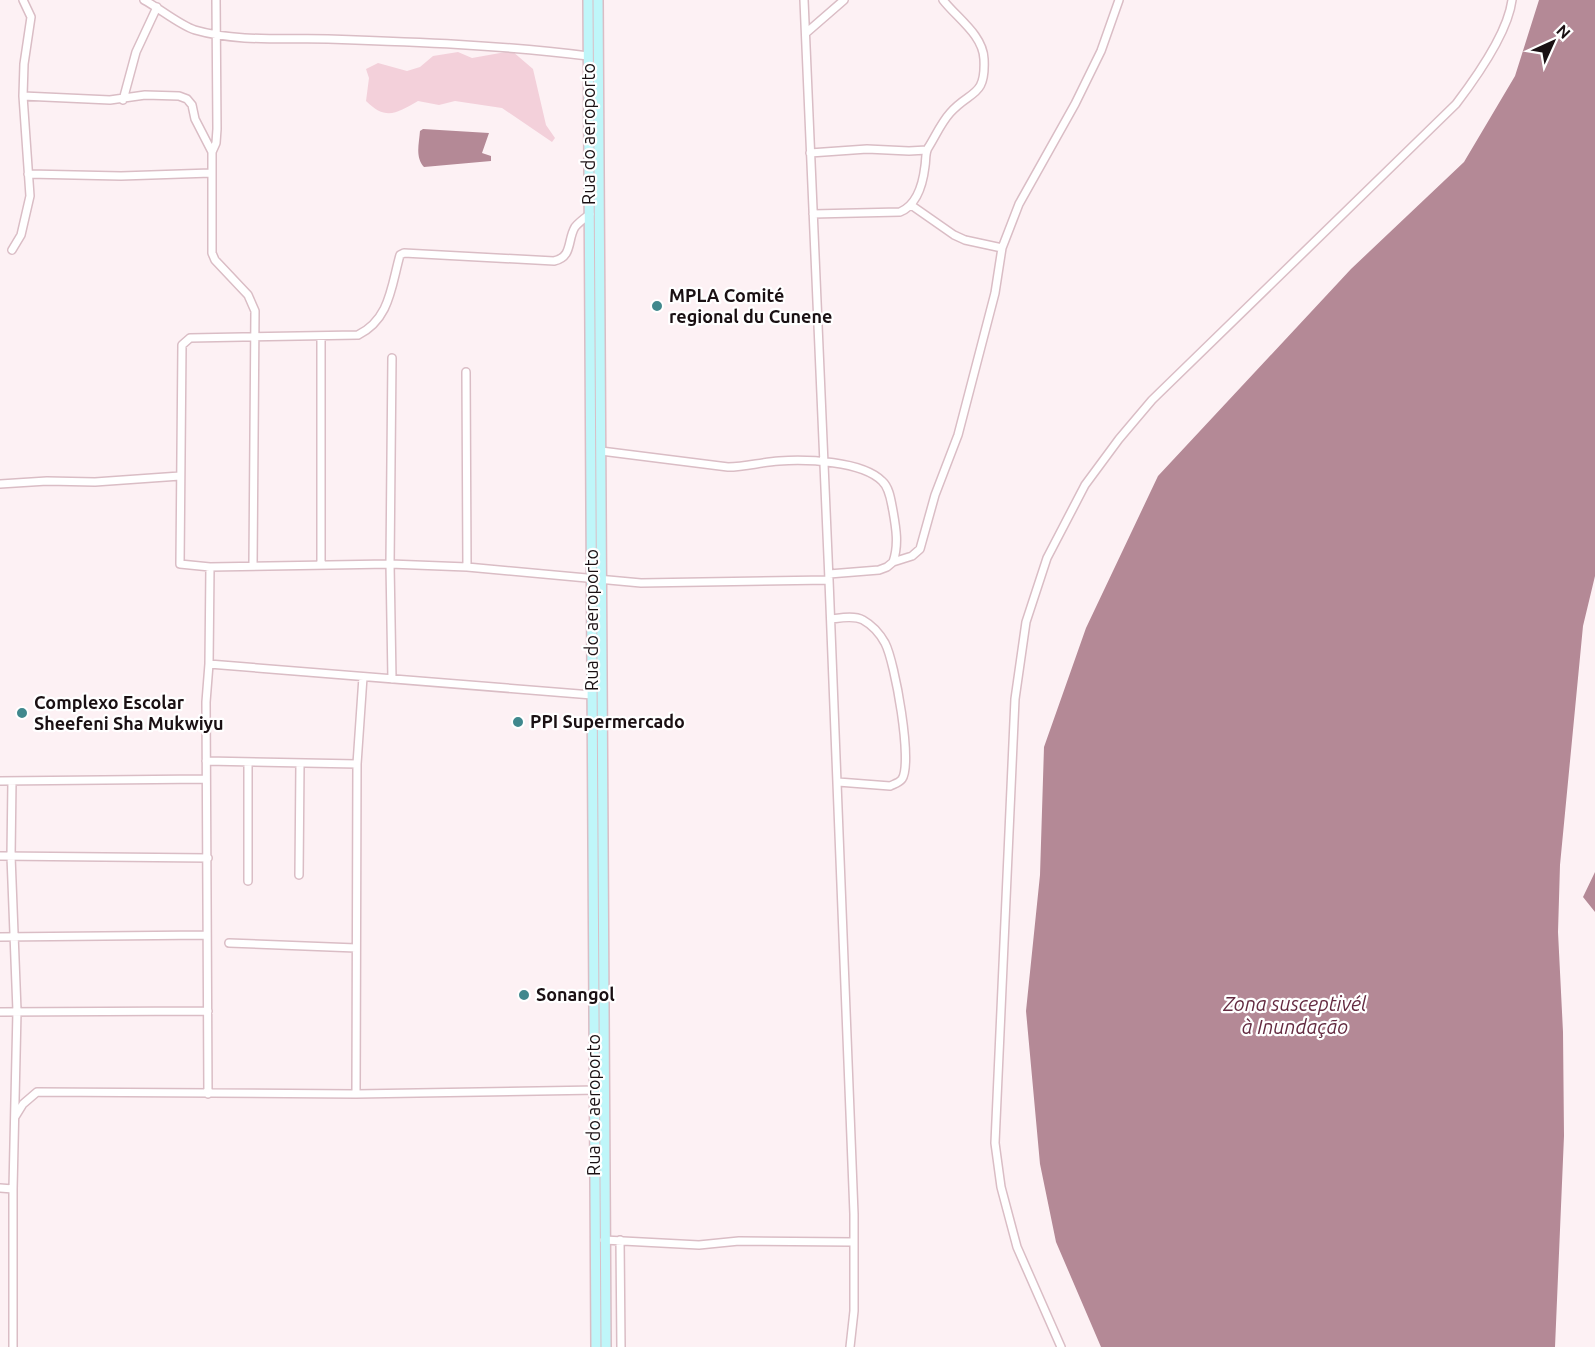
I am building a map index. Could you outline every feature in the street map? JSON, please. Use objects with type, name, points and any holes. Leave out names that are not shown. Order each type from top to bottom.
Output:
[{"type":"main road","name":"Rua do aeroporto","points":[[588,0],[601,451],[592,695],[606,1347]]},
{"type":"main road","name":"Rua do aeroporto","points":[[596,1347],[599,1090],[594,214],[598,0]]},
{"type":"street","points":[[12,250],[21,235],[30,196],[27,174],[24,64],[31,17],[22,0]]},
{"type":"street","points":[[144,0],[191,28],[215,33],[255,38],[441,43],[526,48],[588,56]]},
{"type":"street","points":[[216,0],[217,129],[212,152],[211,173],[212,254],[248,295],[255,311],[253,565]]},
{"type":"street","points":[[804,0],[854,1214],[855,1276],[850,1347]]},
{"type":"street","points":[[806,33],[844,0]]},
{"type":"street","points":[[813,214],[900,212],[912,205],[924,175],[927,150],[948,115],[976,92],[983,80],[984,61],[980,42],[943,0]]},
{"type":"street","points":[[594,214],[575,228],[569,250],[560,260],[404,253],[400,255],[389,300],[380,318],[369,329],[350,337],[190,338],[183,345],[180,564],[210,567],[321,564],[467,567],[652,583],[829,577],[879,570],[893,562],[912,556],[920,549],[935,495],[958,435],[995,293],[1002,248],[1019,204],[1075,104],[1101,51],[1119,0]]},
{"type":"street","points":[[1061,1347],[1017,1247],[1001,1187],[995,1143],[1015,699],[1026,622],[1047,558],[1085,485],[1152,400],[1456,104],[1481,71],[1511,11],[1512,0]]},
{"type":"street","points":[[123,100],[136,52],[157,7]]},
{"type":"street","points":[[24,96],[123,100],[145,95],[179,96],[187,99],[192,105],[195,119],[212,152]]},
{"type":"street","points":[[810,153],[867,149],[927,150]]},
{"type":"street","points":[[27,174],[121,176],[211,173]]},
{"type":"street","points":[[912,205],[954,235],[965,240],[1002,248]]},
{"type":"street","points":[[321,337],[321,564]]},
{"type":"street","points":[[392,358],[390,564],[392,679]]},
{"type":"street","points":[[466,372],[467,567]]},
{"type":"street","points":[[601,451],[728,467],[746,467],[781,461],[823,462],[863,470],[883,481],[888,491],[895,521],[897,549],[893,562]]},
{"type":"street","points":[[0,484],[47,481],[95,482],[180,476]]},
{"type":"street","points":[[208,1094],[206,702],[209,664],[210,567]]},
{"type":"street","points":[[831,619],[859,618],[874,628],[885,644],[895,670],[904,737],[904,771],[902,779],[897,784],[890,786],[838,782]]},
{"type":"street","points":[[209,664],[592,695]]},
{"type":"street","points":[[356,1094],[357,764],[363,677]]},
{"type":"street","points":[[206,761],[357,764]]},
{"type":"street","points":[[248,762],[248,881]]},
{"type":"street","points":[[299,875],[300,764]]},
{"type":"street","points":[[0,781],[206,779]]},
{"type":"street","points":[[12,781],[11,856],[17,1011],[13,1189],[13,1347]]},
{"type":"street","points":[[0,856],[208,858]]},
{"type":"street","points":[[0,937],[207,935]]},
{"type":"street","points":[[229,943],[356,948]]},
{"type":"street","points":[[0,1012],[208,1011]]},
{"type":"street","points":[[15,1117],[23,1104],[37,1092],[356,1094],[599,1090]]},
{"type":"street","points":[[0,1188],[13,1189]]},
{"type":"street","points":[[604,1240],[699,1245],[739,1241],[853,1242]]},
{"type":"street","points":[[620,1240],[621,1347]]},
{"type":"shaded area","points":[[512,51],[533,69],[546,125],[555,138],[552,142],[502,108],[455,101],[439,105],[418,101],[398,112],[386,113],[366,101],[369,78],[366,69],[378,63],[407,71],[420,67],[433,56],[458,52],[472,58]]},
{"type":"water","name":"Zona susceptivél à Inundação","points":[[1539,0],[1595,0],[1595,576],[1583,626],[1560,865],[1558,932],[1563,1032],[1564,1136],[1555,1347],[1101,1347],[1056,1242],[1040,1164],[1026,1011],[1040,875],[1044,747],[1086,628],[1158,476],[1351,269],[1464,162],[1515,76]]},
{"type":"water","points":[[423,129],[489,133],[482,153],[491,156],[491,161],[424,167],[419,159],[418,150],[420,131]]},
{"type":"water","points":[[1595,872],[1595,912],[1583,897]]},
{"type":"place","name":"MPLA Comité regional du Cunene","points":[[657,306]]},
{"type":"place","name":"Complexo Escolar Sheefeni Sha Mukwiyu","points":[[22,713]]},
{"type":"place","name":"PPI Supermercado","points":[[518,722]]},
{"type":"place","name":"Sonangol","points":[[524,995]]}]
